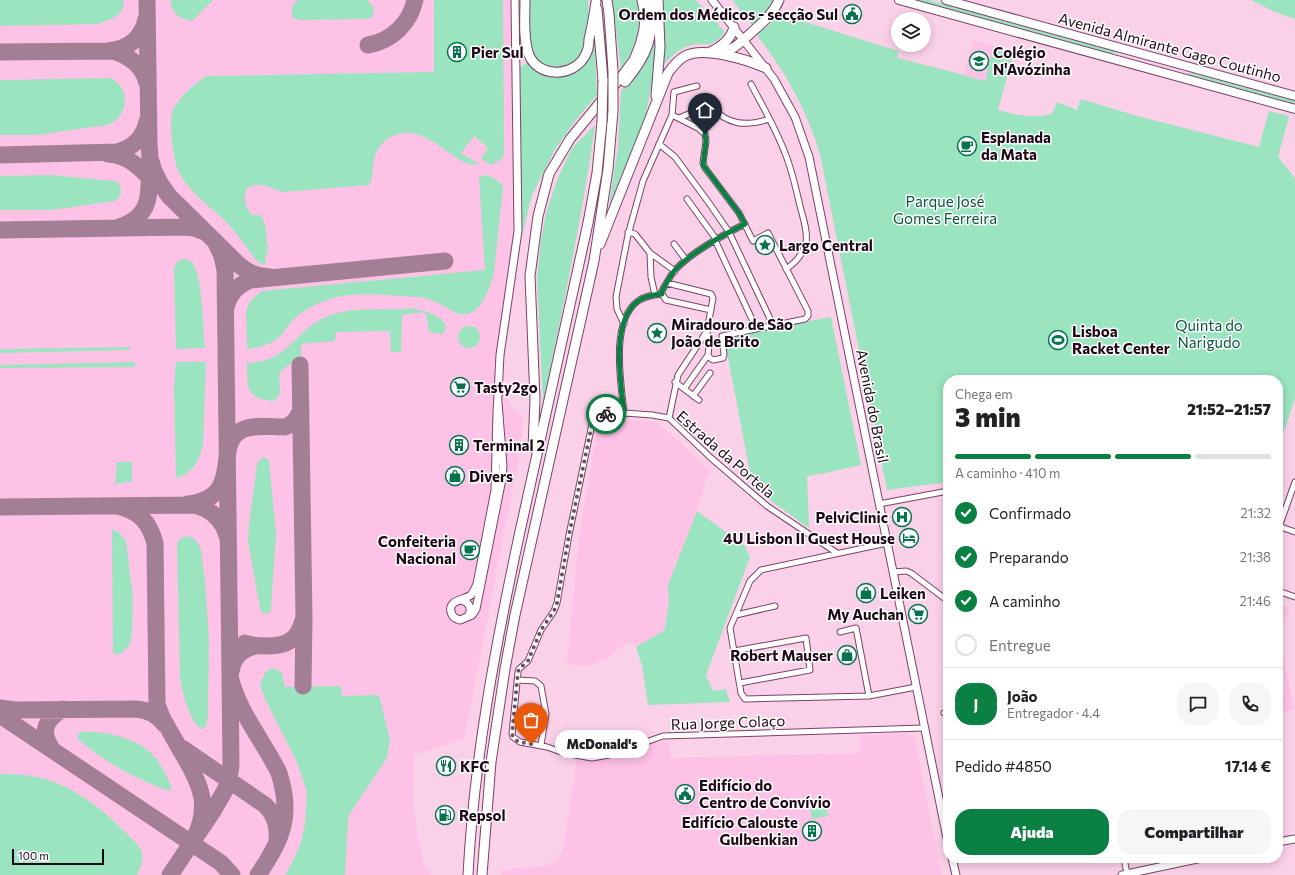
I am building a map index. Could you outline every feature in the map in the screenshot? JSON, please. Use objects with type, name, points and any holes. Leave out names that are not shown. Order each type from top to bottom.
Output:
[{"type":"highway","points":[[525,0],[525,41],[528,54],[534,63],[542,69],[552,72],[563,72],[574,68],[584,58],[587,53],[596,1]]},
{"type":"highway","points":[[482,875],[491,762],[505,669],[515,615],[594,261],[608,169],[613,111],[613,71],[609,14],[606,0]]},
{"type":"highway","points":[[533,470],[535,400],[530,276],[538,216],[549,174],[570,139],[634,60],[640,46],[645,22],[642,0]]},
{"type":"highway","points":[[591,113],[623,85],[644,56],[652,29],[651,0]]},
{"type":"highway","points":[[649,122],[659,71],[660,34],[658,0]]},
{"type":"highway","points":[[594,261],[668,73],[673,66],[686,55],[694,53],[729,51],[744,40],[768,18],[775,9],[778,0]]},
{"type":"highway","points":[[468,875],[478,761],[484,713],[504,607],[588,224],[597,173],[602,122],[603,80],[596,1]]},
{"type":"highway","points":[[713,53],[724,44],[731,35],[734,27]]},
{"type":"highway","points":[[713,53],[747,60],[766,68]]},
{"type":"main road","name":"Avenida Almirante Gago Coutinho","points":[[899,0],[1295,109]]},
{"type":"main road","name":"Avenida Almirante Gago Coutinho","points":[[946,0],[1295,96]]},
{"type":"main road","points":[[1144,68],[1147,56]]},
{"type":"main road","points":[[1157,71],[1160,59]]},
{"type":"street","points":[[498,402],[502,479],[478,604],[474,612],[460,620],[452,615],[452,605],[472,594],[475,590],[479,577],[495,490],[498,402],[500,355],[516,253],[519,220],[515,0]]},
{"type":"street","name":"Avenida do Brasil","points":[[712,0],[774,79],[789,104],[809,157],[943,819]]},
{"type":"street","points":[[751,84],[790,165],[806,229],[806,244],[795,262],[786,269]]},
{"type":"street","points":[[624,324],[617,309],[616,297],[628,232],[643,181],[672,115],[674,92],[696,86]]},
{"type":"street","points":[[679,118],[710,105],[717,113],[741,124],[757,123],[769,119]]},
{"type":"street","points":[[672,115],[698,128],[705,134],[706,141],[703,165],[739,213],[753,241],[768,234],[808,311],[806,318],[722,336],[724,355],[722,358],[713,360],[708,355]]},
{"type":"street","points":[[659,144],[675,157],[729,232],[773,325]]},
{"type":"street","points":[[687,199],[715,240],[756,328]]},
{"type":"street","points":[[662,294],[675,271],[686,260],[715,240],[745,224]]},
{"type":"street","points":[[628,232],[635,234],[650,253],[675,271]]},
{"type":"street","points":[[674,244],[686,260]]},
{"type":"street","points":[[650,253],[651,277],[655,295]]},
{"type":"street","points":[[667,283],[713,295],[707,331],[709,346],[708,355],[684,388]]},
{"type":"street","points":[[624,413],[619,366],[624,324],[628,313],[637,302],[648,296],[662,294]]},
{"type":"street","points":[[662,294],[666,300],[711,310]]},
{"type":"street","points":[[669,418],[675,382],[681,369],[707,331]]},
{"type":"street","points":[[693,396],[710,373]]},
{"type":"street","points":[[675,382],[699,400]]},
{"type":"street","name":"Estrada da Portela","points":[[517,680],[519,669],[528,661],[541,630],[554,611],[557,603],[569,535],[592,424],[597,415],[624,413],[669,418],[711,458],[767,506],[837,553]]},
{"type":"street","points":[[1283,515],[1295,482]]},
{"type":"street","points":[[879,504],[943,492]]},
{"type":"street","points":[[1283,528],[1295,532]]},
{"type":"street","points":[[887,543],[761,570],[750,581],[730,628],[742,693],[746,699],[869,696],[916,686]]},
{"type":"street","points":[[893,572],[906,571],[920,579],[943,597]]},
{"type":"street","points":[[1283,593],[1295,597]]},
{"type":"street","points":[[460,600],[466,601],[470,606],[470,612],[467,617]]},
{"type":"street","points":[[736,615],[776,606]]},
{"type":"street","points":[[840,632],[856,628],[869,696]]},
{"type":"street","points":[[734,651],[806,638],[810,670],[740,683]]},
{"type":"street","points":[[517,680],[535,681],[541,686],[546,714],[541,746]]},
{"type":"street","name":"Rua Jorge Colaço","points":[[517,680],[512,734],[514,739],[520,742],[541,746],[564,753],[592,758],[609,755],[663,736],[924,728]]},
{"type":"street","points":[[1283,841],[1295,839]]},
{"type":"street","points":[[953,863],[956,875]]},
{"type":"street","points":[[1124,863],[1124,874],[1178,863]]},
{"type":"shaded area","points":[[0,0],[512,0],[514,234],[496,371],[512,408],[523,415],[520,453],[464,739],[414,755],[413,807],[423,862],[432,875],[0,875]]},
{"type":"shaded area","name":"Colégio N'Avózinha","points":[[973,40],[994,46],[985,82],[963,76]]},
{"type":"shaded area","points":[[599,420],[653,421],[670,433],[709,470],[697,511],[668,585],[669,599],[665,630],[636,647],[629,641],[607,658],[587,667],[567,664],[579,536]]},
{"type":"shaded area","points":[[1283,606],[1289,608],[1283,625]]},
{"type":"shaded area","points":[[1283,656],[1294,709],[1283,712]]},
{"type":"shaded area","points":[[908,733],[915,739],[942,875],[500,875],[503,872],[513,868],[540,867],[552,864],[558,858],[563,850],[577,760],[610,758],[654,743],[669,742],[671,758],[860,753],[860,735]]},
{"type":"green space","points":[[0,0],[123,0],[124,5],[120,13],[116,16],[98,24],[0,26]]},
{"type":"green space","points":[[171,0],[213,0],[192,21],[180,17],[174,12],[171,5]]},
{"type":"green space","points":[[298,0],[367,0],[373,6],[374,12],[371,18],[366,19],[299,20],[292,16],[292,6]]},
{"type":"green space","points":[[434,0],[503,0],[504,153],[502,159],[491,165],[481,159],[487,150],[487,147],[474,136],[461,153],[479,164],[471,164],[462,161],[424,137],[413,133],[402,133],[388,139],[377,150],[369,185],[283,192],[263,185],[248,187],[245,194],[245,201],[248,209],[252,215],[261,215],[266,228],[268,254],[265,255],[266,262],[264,265],[256,260],[232,228],[195,194],[178,170],[171,133],[172,113],[177,103],[192,87],[207,76],[434,72]]},
{"type":"green space","points":[[528,0],[588,0],[589,28],[582,53],[572,65],[560,70],[545,66],[537,61],[531,49],[528,37]]},
{"type":"green space","points":[[612,0],[638,0],[639,19],[637,37],[631,53],[621,69]]},
{"type":"green space","points":[[661,0],[696,0],[725,32],[715,42],[710,44],[697,44],[685,47],[663,65]]},
{"type":"green space","points":[[732,0],[773,0],[764,14],[752,25]]},
{"type":"green space","points":[[915,0],[929,0],[1118,52],[1107,53]]},
{"type":"green space","points":[[1251,0],[1295,0],[1295,19],[1275,12]]},
{"type":"green space","name":"Parque José Gomes Ferreira","points":[[780,11],[802,18],[802,21],[891,49],[891,52],[898,52],[897,58],[985,81],[994,46],[1014,52],[998,110],[1025,116],[1052,114],[1057,102],[1077,110],[1081,99],[1137,116],[1259,147],[1269,111],[1289,116],[1278,157],[1295,178],[1295,399],[1283,434],[1283,375],[943,375],[943,483],[887,490],[820,154],[809,122],[795,92],[778,64],[758,37],[758,34],[772,22]]},
{"type":"green space","points":[[656,29],[654,74],[645,118],[609,206],[618,147],[621,91],[641,69],[650,52]]},
{"type":"green space","points":[[594,31],[597,95],[575,121],[556,148],[532,195],[522,236],[520,67],[528,62],[545,74],[555,77],[576,71]]},
{"type":"green space","points":[[1188,73],[1295,101],[1295,105],[1188,75]]},
{"type":"green space","points":[[112,78],[123,90],[125,101],[120,116],[112,123],[36,135],[0,135],[0,80]]},
{"type":"green space","points":[[595,125],[578,230],[543,403],[537,277],[546,213],[558,178],[572,148]]},
{"type":"green space","points":[[51,175],[113,181],[119,183],[121,193],[115,201],[51,210],[0,210],[0,176]]},
{"type":"green space","points":[[485,175],[496,179],[503,187],[494,272],[486,295],[477,308],[464,314],[455,313],[437,303],[419,297],[370,294],[340,297],[311,307],[296,317],[280,336],[271,343],[247,349],[246,311],[251,300],[262,291],[485,270],[479,177]]},
{"type":"green space","points":[[183,259],[189,260],[192,263],[199,280],[205,348],[176,349],[174,268],[177,262]]},
{"type":"green space","points":[[369,309],[415,309],[440,318],[445,325],[445,330],[442,334],[429,332],[426,314],[423,312],[402,315],[401,352],[391,352],[390,331],[336,332],[335,341],[301,344],[301,362],[291,363],[279,373],[280,394],[274,401],[258,398],[250,390],[247,379],[247,363],[272,358],[281,353],[303,332],[322,319],[331,315],[349,311]]},
{"type":"green space","points":[[831,317],[861,465],[807,476],[809,528],[753,488],[724,337]]},
{"type":"green space","points":[[465,326],[473,326],[480,333],[480,341],[473,348],[465,348],[458,341],[458,333]]},
{"type":"green space","points":[[130,347],[130,350],[0,353],[0,349]]},
{"type":"green space","points":[[135,362],[135,367],[0,368],[0,365]]},
{"type":"green space","points":[[176,362],[206,362],[202,450],[195,465],[187,473],[176,478],[174,385]]},
{"type":"green space","points":[[263,457],[267,458],[269,461],[276,534],[270,613],[262,613],[260,608],[248,541],[257,464]]},
{"type":"green space","points":[[117,462],[132,462],[132,480],[130,482],[115,484]]},
{"type":"green space","points":[[697,511],[745,546],[750,557],[706,675],[713,691],[726,689],[730,702],[648,705],[642,666],[636,647],[665,630],[669,599],[668,585]]},
{"type":"green space","points":[[112,529],[118,532],[126,541],[133,599],[132,633],[130,644],[121,654],[113,653]]},
{"type":"green space","points":[[188,536],[196,540],[201,549],[205,581],[209,639],[208,714],[206,726],[202,729],[194,721],[190,714],[180,678],[177,545],[178,541]]},
{"type":"green space","points":[[274,668],[282,673],[285,687],[341,686],[342,696],[379,695],[390,740],[387,758],[349,815],[345,875],[285,875],[301,843],[305,823],[307,792],[297,762],[265,699],[260,685],[266,671]]},
{"type":"green space","points":[[81,732],[112,734],[143,747],[151,753],[164,770],[171,789],[169,791],[121,769],[78,739],[77,735]]},
{"type":"green space","points":[[0,774],[24,775],[48,780],[81,796],[101,810],[134,841],[142,852],[141,864],[137,875],[0,875]]},
{"type":"green space","points":[[826,805],[828,816],[812,819],[810,808]]},
{"type":"taxiway","points":[[147,0],[149,144],[150,158],[154,171],[169,196],[239,265],[254,274],[270,277]]},
{"type":"taxiway","points":[[368,45],[385,40],[399,30],[409,16],[415,0]]},
{"type":"taxiway","points":[[108,51],[122,48],[133,42],[141,32],[146,19]]},
{"type":"taxiway","points":[[0,52],[113,51],[134,62],[139,67],[147,83]]},
{"type":"taxiway","points":[[0,155],[117,152],[128,148],[137,141],[146,127],[147,121]]},
{"type":"taxiway","points":[[108,154],[128,160],[154,182]]},
{"type":"taxiway","points":[[119,227],[130,223],[143,211],[148,195],[149,166]]},
{"type":"taxiway","points":[[0,230],[184,227],[194,228],[205,232]]},
{"type":"taxiway","points":[[215,241],[222,256],[225,270],[230,676],[245,714],[279,773],[285,802],[285,815],[279,839],[258,875]]},
{"type":"taxiway","points":[[226,307],[235,290],[250,280],[445,261]]},
{"type":"taxiway","points":[[300,365],[304,618],[303,686]]},
{"type":"taxiway","points":[[188,504],[206,499],[217,491],[223,481],[229,446],[233,437],[247,428],[263,426],[288,426],[297,418],[301,410]]},
{"type":"taxiway","points":[[0,507],[193,505],[199,506],[214,515],[222,524],[227,536]]},
{"type":"taxiway","points":[[117,506],[125,508],[142,518],[150,529],[155,543],[157,704],[161,715],[195,776],[202,795],[202,815],[200,826],[195,837]]},
{"type":"taxiway","points":[[245,643],[267,646],[286,643],[295,637],[303,620]]},
{"type":"taxiway","points":[[170,875],[213,811],[228,785],[231,766],[230,676],[237,656],[244,650],[255,646]]},
{"type":"taxiway","points":[[0,708],[15,710],[136,709],[152,714],[159,718],[165,725]]},
{"type":"taxiway","points":[[52,749],[46,737],[46,726],[52,717],[63,709]]},
{"type":"taxiway","points":[[0,715],[221,863],[232,875]]},
{"type":"taxiway","points":[[182,748],[265,805],[275,820],[277,838]]},
{"type":"way so far","points":[[531,744],[517,741],[514,739],[512,734],[518,672],[519,669],[528,661],[541,630],[554,611],[557,603],[569,535],[592,424],[597,415],[606,414]]},
{"type":"place","name":"Ordem dos Médicos - secção Sul","points":[[852,14]]},
{"type":"place","name":"Pier Sul","points":[[457,52]]},
{"type":"place","name":"Colégio N'Avózinha","points":[[979,61]]},
{"type":"place","name":"Esplanada da Mata","points":[[967,146]]},
{"type":"place","name":"Largo Central","points":[[765,245]]},
{"type":"place","name":"Miradouro de São João de Brito","points":[[657,333]]},
{"type":"place","name":"Lisboa Racket Center","points":[[1058,340]]},
{"type":"place","name":"Tasty2go","points":[[460,387]]},
{"type":"place","name":"Terminal 2","points":[[459,445]]},
{"type":"place","name":"Divers","points":[[455,476]]},
{"type":"place","name":"PelviClinic","points":[[902,517]]},
{"type":"place","name":"4U Lisbon II Guest House","points":[[909,538]]},
{"type":"place","name":"Confeiteria Nacional","points":[[470,550]]},
{"type":"place","name":"Leiken","points":[[866,593]]},
{"type":"place","name":"My Auchan","points":[[918,614]]},
{"type":"place","name":"Robert Mauser","points":[[847,655]]},
{"type":"place","name":"McDonald's","points":[[531,744]]},
{"type":"place","name":"KFC","points":[[446,766]]},
{"type":"place","name":"Edifício do Centro de Convívio","points":[[685,794]]},
{"type":"place","name":"Repsol","points":[[445,815]]},
{"type":"place","name":"Edifício Calouste Gulbenkian","points":[[812,831]]},
{"type":"route","points":[[606,414],[624,413],[619,353],[624,324],[632,307],[642,298],[662,294],[662,291],[675,271],[686,260],[715,240],[745,224],[739,213],[703,165],[706,141],[705,134]]},
{"type":"park label","name":"Quinta do Narigudo","points":[[1209,334]]}]
